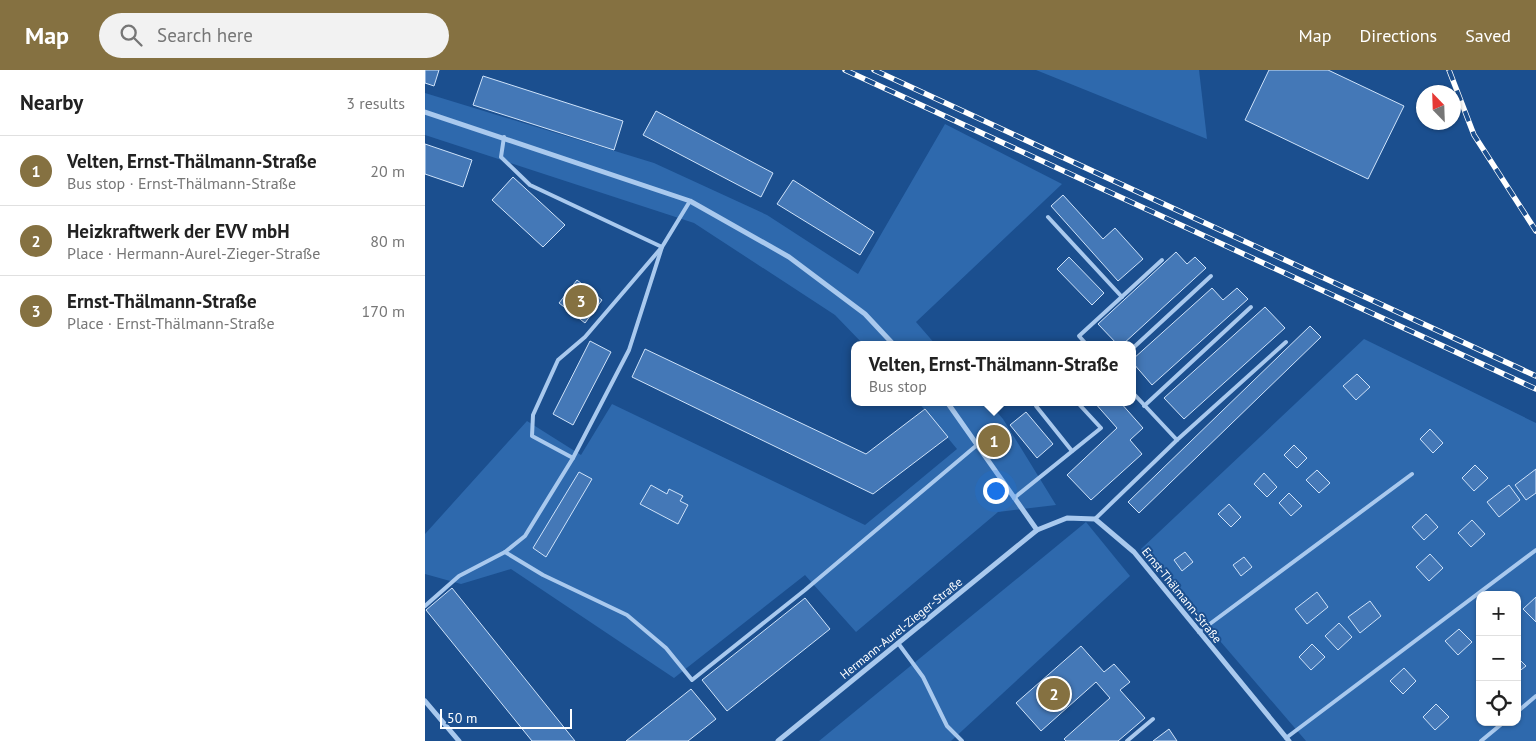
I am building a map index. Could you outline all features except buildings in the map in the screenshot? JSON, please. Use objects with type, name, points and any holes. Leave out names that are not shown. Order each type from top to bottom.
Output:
[{"type":"street","points":[[425,112],[690,201],[789,257],[865,314],[890,341]]},
{"type":"street","points":[[950,406],[1037,530],[1067,518],[1095,519]]},
{"type":"street","name":"Ernst-Thälmann-Straße","points":[[1095,519],[1134,552],[1287,739]]},
{"type":"street","name":"Hermann-Aurel-Zieger-Straße","points":[[778,741],[1037,530]]},
{"type":"street","points":[[425,701],[459,741]]},
{"type":"lane","points":[[504,137],[501,157],[530,185],[662,247]]},
{"type":"lane","points":[[573,458],[532,436],[533,414],[558,360],[585,338],[662,247],[690,201]]},
{"type":"lane","points":[[1048,217],[1122,297]]},
{"type":"lane","points":[[425,606],[459,576],[505,552],[525,536],[573,458],[629,350],[662,247]]},
{"type":"lane","points":[[1083,341],[1079,336],[1162,260]]},
{"type":"lane","points":[[1136,345],[1211,276]]},
{"type":"lane","points":[[1144,406],[1251,307]]},
{"type":"lane","points":[[1095,519],[1177,440],[1286,342]]},
{"type":"lane","points":[[1136,397],[1177,440]]},
{"type":"lane","points":[[1036,406],[1072,451]]},
{"type":"lane","points":[[1014,498],[1101,428],[1081,406]]},
{"type":"lane","points":[[505,552],[543,575],[627,615],[666,648],[693,680],[805,590],[977,445]]},
{"type":"lane","points":[[1199,632],[1412,474]]},
{"type":"lane","points":[[1287,739],[1536,550]]},
{"type":"lane","points":[[898,643],[923,676],[947,726],[962,741]]},
{"type":"lane","points":[[1521,709],[1536,696]]},
{"type":"lane","points":[[1127,741],[1153,719]]},
{"type":"lane","points":[[1481,741],[1499,726]]},
{"type":"shaded area","points":[[1036,70],[1199,70],[1207,139]]},
{"type":"shaded area","points":[[425,93],[654,163],[767,215],[858,274],[945,124],[1062,184],[916,322],[933,341],[860,341],[835,315],[694,223],[425,135]]},
{"type":"shaded area","points":[[1364,339],[1536,423],[1536,741],[1306,741],[1141,549]]},
{"type":"shaded area","points":[[612,404],[865,525],[957,449],[921,406],[992,406],[1003,419],[1056,505],[998,512],[856,632],[805,575],[674,678],[511,569],[461,584],[425,574],[425,534],[527,421],[581,455]]},
{"type":"shaded area","points":[[1086,522],[1130,576],[951,741],[819,741]]},
{"type":"railway","points":[[845,70],[1536,389]]},
{"type":"railway","points":[[874,70],[1536,376]]},
{"type":"railway","points":[[1449,70],[1474,135],[1536,231]]},
{"type":"place","name":"Ernst-Thälmann-Straße","points":[[581,301]]},
{"type":"place","name":"Velten, Ernst-Thälmann-Straße","points":[[994,441]]},
{"type":"place","name":"Heizkraftwerk der EVV mbH","points":[[1054,694]]}]
